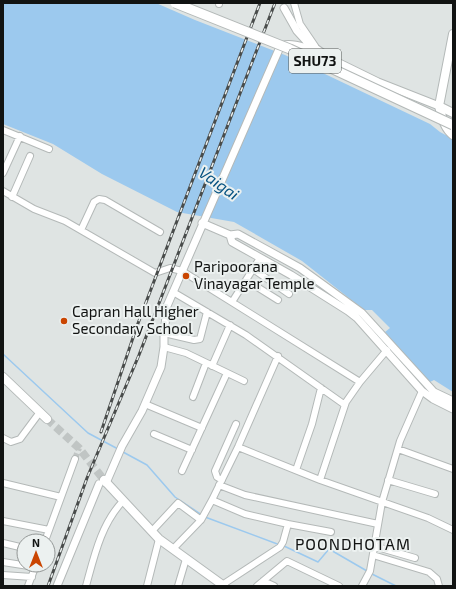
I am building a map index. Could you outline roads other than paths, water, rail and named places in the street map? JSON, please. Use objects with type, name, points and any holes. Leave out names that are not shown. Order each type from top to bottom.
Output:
[{"type":"main road","name":"SHU73","points":[[176,4],[290,49],[453,125]]},
{"type":"main road","points":[[453,34],[439,106],[447,130],[453,135]]},
{"type":"main road","points":[[439,106],[453,113]]},
{"type":"main road","points":[[3,377],[48,419]]},
{"type":"main road","points":[[103,482],[160,539],[223,586]]},
{"type":"street","points":[[294,3],[300,24],[320,52]]},
{"type":"street","points":[[284,8],[297,32],[307,42],[331,59],[378,82],[439,106]]},
{"type":"street","points":[[57,586],[103,482],[145,404],[161,366],[167,306],[270,66],[282,45],[290,44],[320,52]]},
{"type":"street","points":[[3,130],[49,149]]},
{"type":"street","points":[[3,173],[20,136]]},
{"type":"street","points":[[12,197],[30,156]]},
{"type":"street","points":[[3,191],[34,209],[65,221],[155,274],[170,268],[182,271],[360,382]]},
{"type":"street","points":[[81,230],[94,202],[99,199],[105,200],[160,232]]},
{"type":"street","points":[[203,221],[230,235],[238,234],[300,268],[362,313],[434,392],[453,401]]},
{"type":"street","points":[[230,235],[232,242],[291,275],[357,318],[422,391],[433,399],[453,409]]},
{"type":"street","points":[[232,302],[260,258]]},
{"type":"street","points":[[253,269],[289,294]]},
{"type":"street","points":[[246,280],[278,300]]},
{"type":"street","points":[[173,292],[278,356],[345,405]]},
{"type":"street","points":[[164,333],[194,340],[200,339],[207,312]]},
{"type":"street","points":[[193,397],[230,326]]},
{"type":"street","points":[[164,347],[186,353],[244,381]]},
{"type":"street","points":[[320,480],[345,405],[360,382],[387,350]]},
{"type":"street","points":[[173,549],[201,520],[212,500],[238,447],[278,356]]},
{"type":"street","points":[[182,471],[227,373]]},
{"type":"street","points":[[296,470],[312,424],[321,388]]},
{"type":"street","points":[[362,586],[369,573],[382,502],[388,480],[398,449],[422,391]]},
{"type":"street","points":[[145,404],[202,428]]},
{"type":"street","points":[[3,438],[12,442],[20,440],[40,412]]},
{"type":"street","points":[[236,424],[215,472],[221,483],[253,497],[378,524]]},
{"type":"street","points":[[154,434],[192,450]]},
{"type":"street","points":[[238,447],[320,480],[428,518],[453,530]]},
{"type":"street","points":[[398,449],[453,469]]},
{"type":"street","points":[[48,533],[75,459]]},
{"type":"street","points":[[388,480],[435,494]]},
{"type":"street","points":[[3,483],[61,497]]},
{"type":"street","points":[[212,500],[245,514],[331,532]]},
{"type":"street","points":[[86,586],[97,543],[112,514],[123,501]]},
{"type":"street","points":[[152,531],[178,503],[201,520]]},
{"type":"street","points":[[3,521],[49,530]]},
{"type":"street","points":[[223,586],[281,545],[288,524]]},
{"type":"street","points":[[147,586],[160,539]]},
{"type":"street","points":[[3,543],[16,546]]},
{"type":"street","points":[[374,546],[415,558]]},
{"type":"street","points":[[373,555],[429,572],[437,579],[439,586]]},
{"type":"street","points":[[178,586],[186,558]]},
{"type":"street","points":[[257,586],[287,561],[339,586]]},
{"type":"street","points":[[3,562],[16,564]]},
{"type":"street","points":[[28,586],[33,573]]},
{"type":"street","points":[[3,575],[32,577]]},
{"type":"street","points":[[263,581],[274,586]]},
{"type":"water","name":"Vaigai","points":[[3,3],[156,3],[285,55],[430,124],[440,132],[453,139],[453,392],[434,380],[428,383],[385,332],[390,328],[372,310],[364,310],[302,261],[234,222],[177,212],[102,174],[53,144],[3,124]]},
{"type":"waterway","points":[[3,354],[88,433],[118,449]]},
{"type":"waterway","points":[[123,452],[147,465],[175,497],[202,515]]},
{"type":"waterway","points":[[205,517],[280,545]]},
{"type":"waterway","points":[[284,546],[318,562],[329,549],[367,571]]},
{"type":"waterway","points":[[370,573],[396,586]]},
{"type":"tunnel","points":[[47,419],[79,448],[104,480]]},
{"type":"tunnel","points":[[75,459],[79,448]]},
{"type":"railway","points":[[101,432],[137,326],[260,3]]},
{"type":"railway","points":[[48,586],[87,478],[139,355],[275,3]]},
{"type":"place","name":"Paripoorana Vinayagar Temple","points":[[186,276]]},
{"type":"place","name":"Capran Hall Higher Secondary School","points":[[64,321]]},
{"type":"district","name":"POONDHOTAM","points":[[353,544]]}]
